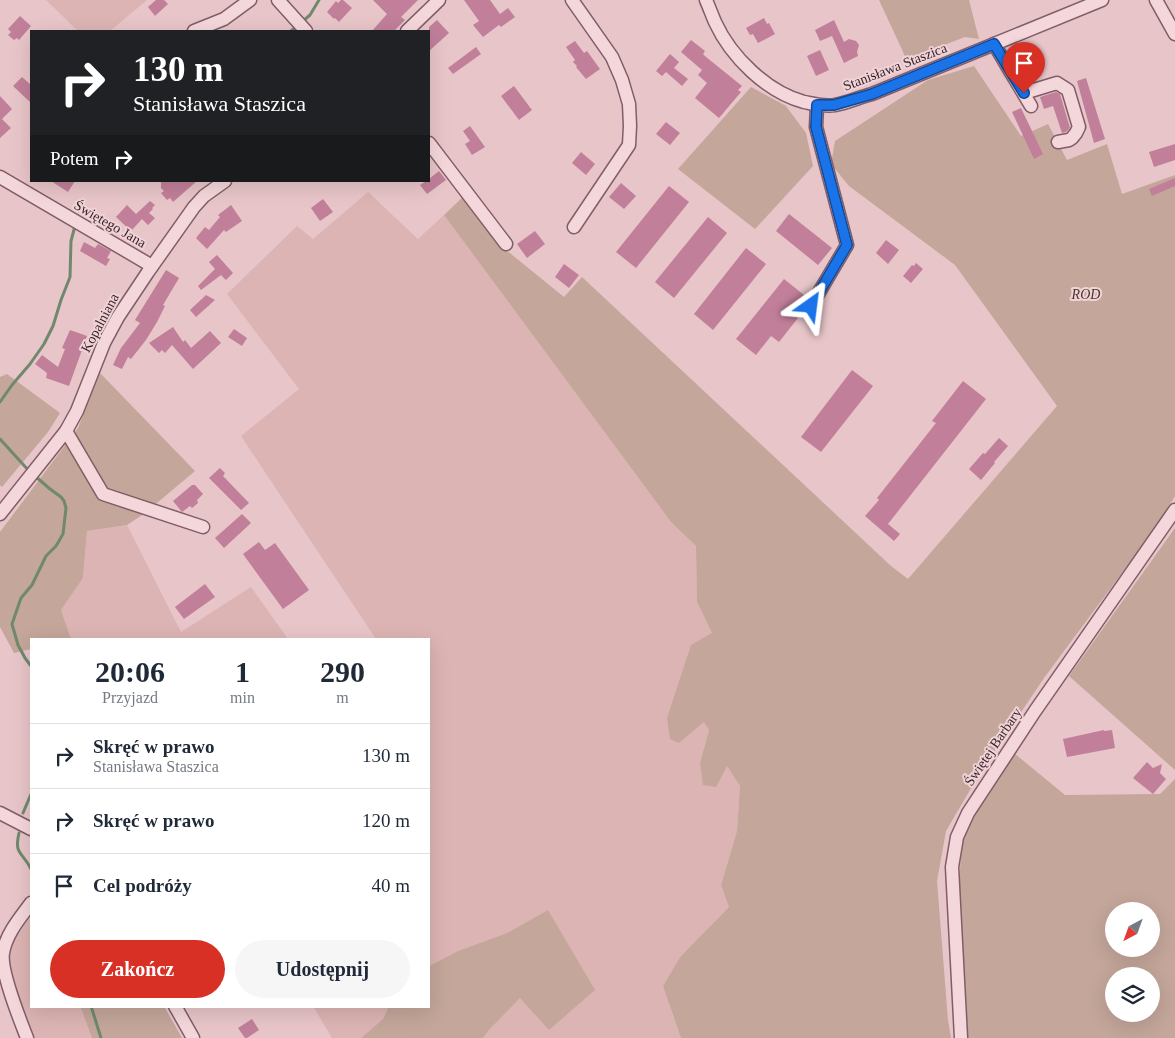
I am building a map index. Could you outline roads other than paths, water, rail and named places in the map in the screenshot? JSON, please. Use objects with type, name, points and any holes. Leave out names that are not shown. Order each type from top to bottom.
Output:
[{"type":"street","points":[[196,30],[224,19],[250,0]]},
{"type":"street","points":[[278,0],[305,30]]},
{"type":"street","points":[[408,30],[440,0]]},
{"type":"street","points":[[572,0],[612,57],[622,80],[629,104],[630,126],[629,145],[574,227]]},
{"type":"street","name":"Stanisława Staszica","points":[[706,0],[715,23],[744,64],[764,82],[780,92],[794,99],[817,105],[834,105],[872,94],[1102,0]]},
{"type":"street","points":[[1156,0],[1175,34]]},
{"type":"street","points":[[994,44],[1031,106]]},
{"type":"street","points":[[1024,93],[1057,83],[1068,90],[1079,127],[1072,138],[1058,142]]},
{"type":"street","points":[[811,306],[847,245],[816,127],[817,105]]},
{"type":"street","points":[[430,144],[506,244]]},
{"type":"street","name":"Świętego Jana","points":[[0,177],[152,266]]},
{"type":"street","name":"Kopalniana","points":[[0,514],[66,431],[77,411],[104,342],[118,316],[194,206],[224,182]]},
{"type":"street","points":[[66,431],[103,494],[203,527]]},
{"type":"street","name":"Świętej Barbary","points":[[961,1038],[952,867],[957,838],[968,812],[1035,711],[1175,510]]},
{"type":"street","points":[[0,813],[30,828]]},
{"type":"street","points":[[27,1038],[4,972],[2,955],[5,943],[13,927],[30,904]]},
{"type":"street","points":[[176,1008],[193,1038]]},
{"type":"waterway","points":[[303,21],[310,15],[319,0]]},
{"type":"waterway","points":[[292,30],[298,25]]},
{"type":"waterway","points":[[0,402],[44,344],[53,326],[70,277],[71,241],[75,226]]},
{"type":"waterway","points":[[0,439],[30,472]]},
{"type":"waterway","points":[[30,665],[18,645],[12,624],[21,598],[32,585],[46,556],[56,546],[63,534],[66,508],[61,497],[35,476]]},
{"type":"waterway","points":[[23,813],[30,796]]},
{"type":"waterway","points":[[19,833],[18,849],[30,867]]},
{"type":"waterway","points":[[92,1008],[101,1038]]},
{"type":"park label","name":"ROD","points":[[1086,294]]}]
